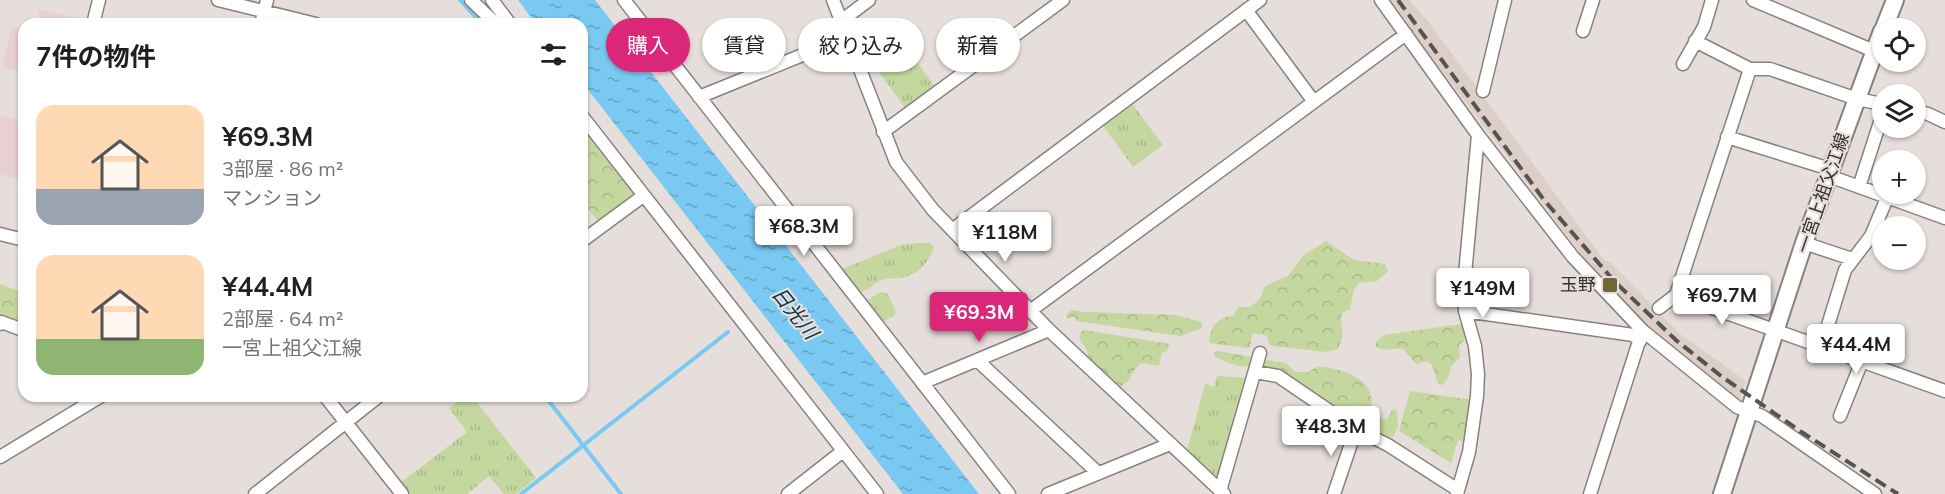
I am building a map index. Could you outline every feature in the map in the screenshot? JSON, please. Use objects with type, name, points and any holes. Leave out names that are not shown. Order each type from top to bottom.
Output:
[{"type":"main road","name":"一宮上祖父江線","points":[[1888,18],[1895,0]]},
{"type":"main road","name":"一宮上祖父江線","points":[[1722,494],[1804,243],[1872,57]]},
{"type":"street","points":[[94,18],[99,0]]},
{"type":"street","points":[[218,0],[265,6],[299,18]]},
{"type":"street","points":[[471,0],[490,18]]},
{"type":"street","points":[[492,0],[506,18]]},
{"type":"street","points":[[624,0],[1009,494]]},
{"type":"street","points":[[833,0],[841,18]]},
{"type":"street","points":[[846,18],[869,0]]},
{"type":"street","points":[[883,132],[1064,0]]},
{"type":"street","points":[[952,230],[1260,0]]},
{"type":"street","points":[[1381,0],[1478,135],[1573,257],[1641,336],[1737,407],[1762,416],[1858,489],[1875,494]]},
{"type":"street","points":[[1482,91],[1505,0]]},
{"type":"street","points":[[1583,31],[1593,0]]},
{"type":"street","points":[[1683,64],[1704,27],[1712,0]]},
{"type":"street","points":[[1753,0],[1872,50]]},
{"type":"street","points":[[1246,10],[1314,102]]},
{"type":"street","points":[[1030,311],[1406,34]]},
{"type":"street","points":[[1695,41],[1750,69],[1770,69],[1872,102]]},
{"type":"street","points":[[699,97],[798,57]]},
{"type":"street","points":[[1659,308],[1676,295],[1750,69]]},
{"type":"street","points":[[860,72],[896,162],[933,210],[1049,330],[1222,492],[1260,354]]},
{"type":"street","points":[[1926,114],[1945,122]]},
{"type":"street","points":[[588,124],[877,494]]},
{"type":"street","points":[[1255,372],[1278,376],[1356,429],[1388,445],[1457,492],[1469,452],[1477,396],[1478,374],[1475,346],[1465,311],[1464,285],[1478,135]]},
{"type":"street","points":[[1727,137],[1829,172],[1872,192]]},
{"type":"street","points":[[1859,187],[1875,138]]},
{"type":"street","points":[[588,237],[643,196]]},
{"type":"street","points":[[1821,348],[1845,270],[1871,236],[1884,204]]},
{"type":"street","points":[[1904,204],[1945,218]]},
{"type":"street","points":[[0,234],[18,238]]},
{"type":"street","points":[[1804,243],[1852,259]]},
{"type":"street","points":[[1676,295],[1939,389],[1945,379]]},
{"type":"street","points":[[1465,311],[1641,336]]},
{"type":"street","points":[[0,324],[1,322],[18,328]]},
{"type":"street","points":[[922,383],[1049,330]]},
{"type":"street","points":[[1590,494],[1641,336]]},
{"type":"street","points":[[977,360],[1098,473]]},
{"type":"street","points":[[1840,416],[1862,361]]},
{"type":"street","points":[[0,457],[91,402]]},
{"type":"street","points":[[330,402],[402,494]]},
{"type":"street","points":[[255,494],[372,402]]},
{"type":"street","points":[[1334,494],[1356,429]]},
{"type":"street","points":[[1048,494],[1170,444]]},
{"type":"street","points":[[788,494],[843,451]]},
{"type":"shaded area","points":[[1388,0],[1409,0],[1427,20],[1604,260],[1611,263],[1680,334],[1746,381],[1740,401],[1737,403],[1647,330],[1598,276]]},
{"type":"shaded area","points":[[39,9],[76,18],[37,18]]},
{"type":"shaded area","points":[[12,27],[18,28],[18,71],[2,67]]},
{"type":"shaded area","points":[[0,115],[18,120],[18,179],[0,174]]},
{"type":"green space","points":[[878,72],[924,72],[936,88],[907,110]]},
{"type":"green space","points":[[1130,101],[1163,145],[1133,167],[1101,123]]},
{"type":"green space","points":[[588,128],[633,185],[633,194],[598,222],[588,208]]},
{"type":"green space","points":[[1326,241],[1354,260],[1385,264],[1388,271],[1377,281],[1359,283],[1354,289],[1350,309],[1342,313],[1342,338],[1338,349],[1327,352],[1273,346],[1269,344],[1267,336],[1255,333],[1252,335],[1250,347],[1247,348],[1209,343],[1215,324],[1233,316],[1238,307],[1250,307],[1260,299],[1265,286],[1288,276],[1304,255]]},
{"type":"green space","points":[[930,243],[934,247],[921,268],[907,277],[881,280],[860,292],[856,290],[842,269],[901,245]]},
{"type":"green space","points":[[0,284],[18,291],[18,321],[15,324],[0,317]]},
{"type":"green space","points":[[881,292],[888,294],[896,312],[894,316],[881,323],[867,305],[867,300]]},
{"type":"green space","points":[[1072,310],[1175,315],[1202,322],[1202,328],[1180,336],[1077,321],[1075,317],[1067,318],[1066,315]]},
{"type":"green space","points":[[1461,324],[1466,333],[1464,341],[1459,345],[1460,357],[1451,367],[1448,379],[1442,385],[1438,384],[1432,365],[1427,361],[1416,364],[1403,349],[1386,350],[1376,347],[1376,342],[1384,335]]},
{"type":"green space","points":[[1085,330],[1170,344],[1166,352],[1162,353],[1159,365],[1139,365],[1126,383],[1118,388],[1090,361],[1079,335]]},
{"type":"green space","points":[[1214,352],[1254,359],[1251,366],[1237,365],[1214,356]]},
{"type":"green space","points":[[1267,360],[1286,363],[1295,372],[1308,372],[1317,367],[1323,367],[1343,371],[1358,378],[1364,383],[1371,396],[1370,414],[1384,420],[1393,409],[1397,410],[1398,426],[1393,437],[1358,421],[1308,387],[1281,374],[1266,370],[1264,364]]},
{"type":"green space","points":[[1217,376],[1249,378],[1221,472],[1215,475],[1187,451],[1205,384],[1214,387]]},
{"type":"green space","points":[[1410,391],[1473,400],[1467,442],[1458,440],[1451,463],[1399,431]]},
{"type":"green space","points":[[457,402],[477,402],[536,478],[516,494],[504,494],[489,476],[467,494],[408,494],[400,483],[467,432],[449,408]]},
{"type":"water","name":"日光川","points":[[518,0],[595,0],[609,18],[606,18],[606,72],[651,72],[979,494],[903,494],[588,90],[588,18],[532,18]]},
{"type":"waterway","points":[[460,0],[476,18]]},
{"type":"waterway","points":[[521,494],[728,332]]},
{"type":"waterway","points":[[550,402],[621,494]]},
{"type":"railway","points":[[1398,0],[1544,200],[1614,281],[1677,341],[1721,376],[1800,431],[1898,494]]},
{"type":"place","name":"玉野","points":[[1610,285]]}]
